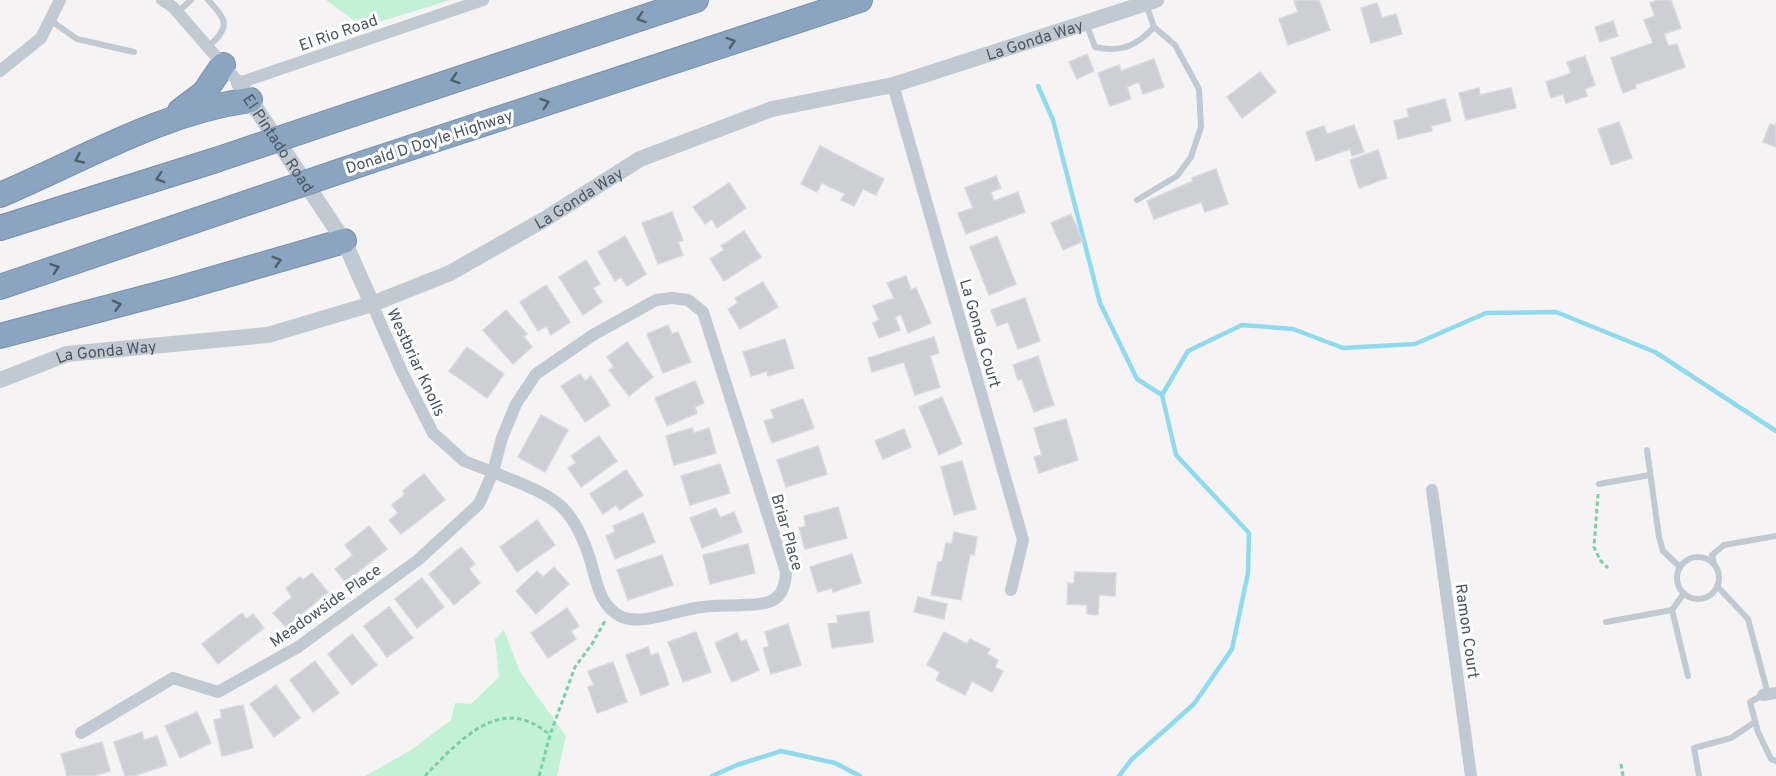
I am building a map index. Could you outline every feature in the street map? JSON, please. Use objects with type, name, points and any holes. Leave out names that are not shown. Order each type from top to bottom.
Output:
[{"type":"highway","points":[[0,228],[216,160],[696,0]]},
{"type":"highway","name":"Donald D Doyle Highway","points":[[0,287],[370,161],[860,0]]},
{"type":"highway","points":[[171,118],[204,93],[215,56]]},
{"type":"highway","points":[[0,195],[171,118],[222,104],[244,91]]},
{"type":"highway","points":[[0,336],[178,290],[345,242]]},
{"type":"street","points":[[0,71],[41,38],[60,0]]},
{"type":"street","name":"El Pintado Road","points":[[162,0],[177,13],[244,91],[345,242],[372,304]]},
{"type":"street","name":"El Rio Road","points":[[244,91],[483,0]]},
{"type":"street","name":"La Gonda Way","points":[[0,380],[67,354],[268,335],[372,304],[450,273],[545,219],[640,159],[772,109],[893,85],[1151,2]]},
{"type":"street","name":"La Gonda Court","points":[[893,85],[1023,540],[1011,590]]},
{"type":"street","name":"Briar Place","points":[[493,472],[502,438],[516,404],[536,375],[592,335],[656,300],[672,298],[687,300],[703,312],[786,572],[785,587],[776,598],[759,605],[701,607],[646,619],[622,617],[612,609]]},
{"type":"street","name":"Westbriar Knolls","points":[[372,304],[402,372],[433,433],[464,461],[493,472]]},
{"type":"street","points":[[493,472],[541,493],[563,508],[578,528],[590,557],[597,586],[605,602],[612,609]]},
{"type":"street","name":"Meadowside Place","points":[[81,733],[173,678],[218,692],[298,647],[418,560],[479,504],[493,472]]},
{"type":"street","name":"Ramon Court","points":[[1432,490],[1471,776]]},
{"type":"lane","points":[[177,13],[191,0]]},
{"type":"lane","points":[[208,0],[225,22],[215,56]]},
{"type":"lane","points":[[1137,200],[1177,176],[1191,157],[1201,127],[1199,89],[1175,45],[1154,27],[1151,2]]},
{"type":"lane","points":[[50,20],[77,39],[134,52]]},
{"type":"lane","points":[[1086,23],[1095,47],[1111,51],[1142,41],[1154,27]]},
{"type":"lane","points":[[1647,450],[1659,537],[1664,551],[1680,567]]},
{"type":"lane","points":[[1599,484],[1650,475]]},
{"type":"lane","points":[[1714,564],[1709,560],[1696,557],[1684,562],[1680,567],[1678,581],[1684,593],[1689,597],[1702,598],[1708,596],[1717,586],[1719,575],[1712,555],[1724,545],[1776,536]]},
{"type":"lane","points":[[1717,586],[1748,619],[1769,694],[1750,702],[1755,722],[1771,759],[1776,761]]},
{"type":"lane","points":[[1606,622],[1672,610],[1684,593]]},
{"type":"lane","points":[[1672,610],[1688,676]]},
{"type":"lane","points":[[1700,776],[1694,748],[1731,738],[1755,722]]},
{"type":"path","points":[[1599,484],[1594,547],[1600,560],[1608,568]]},
{"type":"path","points":[[540,776],[550,735],[575,667],[592,644],[612,609]]},
{"type":"path","points":[[425,776],[456,744],[478,727],[493,721],[515,718],[532,723],[550,735]]},
{"type":"path","points":[[1621,764],[1623,776]]},
{"type":"green space","points":[[326,0],[450,0],[363,27]]},
{"type":"green space","points":[[504,630],[520,672],[566,736],[557,776],[365,776],[411,750],[451,720],[455,703],[471,704],[499,677],[495,639]]},
{"type":"building","points":[[1319,0],[1330,30],[1288,45],[1279,19],[1298,12],[1294,1]]},
{"type":"building","points":[[1658,0],[1671,0],[1681,28],[1664,34],[1668,46],[1677,44],[1685,67],[1635,85],[1636,88],[1623,93],[1611,58],[1653,43],[1644,20],[1655,16],[1650,3]]},
{"type":"building","points":[[1377,3],[1382,18],[1396,14],[1402,34],[1371,43],[1361,8]]},
{"type":"building","points":[[1613,21],[1618,36],[1600,42],[1595,27]]},
{"type":"building","points":[[1087,54],[1094,71],[1077,79],[1069,62]]},
{"type":"building","points":[[1585,56],[1595,85],[1585,89],[1587,96],[1566,103],[1563,94],[1551,98],[1546,82],[1571,73],[1567,62]]},
{"type":"building","points":[[1154,59],[1164,87],[1143,94],[1139,82],[1127,87],[1131,99],[1110,106],[1098,73],[1119,65],[1121,71]]},
{"type":"building","points":[[1260,72],[1276,92],[1242,118],[1227,97]]},
{"type":"building","points":[[1479,88],[1480,95],[1511,88],[1516,108],[1466,120],[1459,93]]},
{"type":"building","points":[[1445,99],[1451,121],[1431,126],[1432,131],[1398,139],[1394,121],[1409,117],[1407,109]]},
{"type":"building","points":[[1619,122],[1632,158],[1611,165],[1598,129]]},
{"type":"building","points":[[1776,123],[1776,147],[1763,142],[1770,124],[1775,126]]},
{"type":"building","points":[[1354,125],[1364,152],[1352,156],[1350,149],[1316,161],[1306,132],[1324,126],[1327,134]]},
{"type":"building","points":[[820,146],[884,179],[876,195],[863,189],[854,206],[841,200],[845,194],[822,183],[817,192],[801,184]]},
{"type":"building","points":[[1378,150],[1387,178],[1359,188],[1350,160]]},
{"type":"building","points":[[1216,169],[1228,204],[1205,212],[1201,202],[1154,219],[1147,201],[1193,181],[1192,178]]},
{"type":"building","points":[[996,176],[1001,188],[991,192],[994,201],[1018,192],[1025,212],[966,234],[958,213],[973,208],[965,188]]},
{"type":"building","points":[[729,183],[746,208],[717,228],[712,219],[705,224],[693,207]]},
{"type":"building","points":[[672,212],[683,240],[678,242],[683,255],[658,264],[642,223]]},
{"type":"building","points":[[1071,214],[1083,241],[1063,250],[1051,223]]},
{"type":"building","points":[[744,231],[761,257],[724,281],[710,259],[724,250],[721,246]]},
{"type":"building","points":[[625,236],[646,274],[627,286],[621,277],[615,281],[598,252]]},
{"type":"building","points":[[997,236],[1016,284],[989,295],[970,247]]},
{"type":"building","points":[[586,260],[600,284],[593,288],[602,302],[583,315],[559,277]]},
{"type":"building","points":[[906,276],[911,290],[916,288],[931,323],[908,333],[901,314],[895,317],[900,330],[879,338],[873,323],[879,320],[873,306],[894,298],[887,283]]},
{"type":"building","points":[[763,282],[778,307],[740,329],[728,309],[738,303],[735,298]]},
{"type":"building","points":[[546,285],[570,322],[551,335],[546,326],[538,331],[520,302]]},
{"type":"building","points":[[1025,298],[1040,341],[1018,349],[1008,322],[997,326],[991,310]]},
{"type":"building","points":[[506,310],[527,334],[524,337],[532,347],[513,364],[483,330]]},
{"type":"building","points":[[668,325],[672,334],[678,332],[691,362],[663,373],[647,334]]},
{"type":"building","points":[[934,337],[939,353],[930,356],[940,387],[915,395],[904,362],[872,372],[868,358]]},
{"type":"building","points":[[785,339],[794,368],[768,376],[767,371],[751,376],[743,352]]},
{"type":"building","points":[[627,342],[653,377],[629,396],[609,370],[614,367],[607,357]]},
{"type":"building","points":[[467,347],[504,374],[487,398],[449,371]]},
{"type":"building","points":[[1038,356],[1054,405],[1034,412],[1022,379],[1018,380],[1013,365]]},
{"type":"building","points":[[580,374],[585,381],[591,376],[610,405],[585,422],[561,386]]},
{"type":"building","points":[[695,381],[704,403],[695,407],[697,413],[667,426],[655,398]]},
{"type":"building","points":[[942,397],[962,444],[939,455],[919,407]]},
{"type":"building","points":[[803,399],[814,428],[772,443],[764,421],[774,418],[771,410]]},
{"type":"building","points":[[541,415],[568,430],[545,472],[518,457]]},
{"type":"building","points":[[1066,419],[1078,460],[1039,473],[1034,457],[1042,455],[1034,428]]},
{"type":"building","points":[[692,428],[694,433],[709,428],[716,453],[674,465],[666,436]]},
{"type":"building","points":[[904,429],[911,447],[883,459],[875,441]]},
{"type":"building","points":[[599,436],[617,461],[581,487],[568,468],[576,463],[571,456]]},
{"type":"building","points":[[818,446],[827,474],[786,487],[777,460]]},
{"type":"building","points":[[962,461],[976,509],[954,515],[941,467]]},
{"type":"building","points":[[720,464],[730,493],[690,505],[681,476]]},
{"type":"building","points":[[626,470],[643,495],[620,510],[616,505],[603,514],[590,494]]},
{"type":"building","points":[[424,474],[445,500],[401,534],[389,520],[398,513],[392,505],[405,494],[403,491]]},
{"type":"building","points":[[838,507],[847,538],[805,549],[799,528],[806,526],[804,516]]},
{"type":"building","points":[[716,508],[720,518],[734,512],[742,532],[702,548],[690,518]]},
{"type":"building","points":[[643,513],[655,542],[615,559],[606,536],[615,532],[613,526]]},
{"type":"building","points":[[537,520],[555,545],[517,572],[500,547]]},
{"type":"building","points":[[369,526],[387,549],[345,582],[335,569],[353,555],[345,545]]},
{"type":"building","points":[[954,532],[977,537],[974,555],[970,554],[961,600],[931,595],[938,562],[942,562],[946,543],[952,544]]},
{"type":"building","points":[[748,544],[755,573],[710,584],[703,555]]},
{"type":"building","points":[[461,547],[475,564],[469,569],[480,583],[454,605],[429,574]]},
{"type":"building","points":[[852,554],[861,583],[833,592],[832,588],[818,592],[810,567]]},
{"type":"building","points":[[662,555],[673,585],[628,600],[617,570]]},
{"type":"building","points":[[554,567],[569,584],[536,614],[516,591],[537,571],[543,577]]},
{"type":"building","points":[[1075,572],[1116,573],[1115,596],[1099,595],[1098,615],[1087,614],[1087,605],[1067,604],[1068,583],[1074,584]]},
{"type":"building","points":[[312,573],[328,592],[286,627],[273,613],[292,597],[286,588],[300,577],[303,580]]},
{"type":"building","points":[[422,578],[444,607],[417,628],[395,599]]},
{"type":"building","points":[[918,597],[947,604],[944,619],[914,612]]},
{"type":"building","points":[[389,607],[413,638],[387,657],[364,626]]},
{"type":"building","points":[[567,608],[579,626],[571,631],[576,639],[548,658],[531,633]]},
{"type":"building","points":[[869,611],[873,642],[832,648],[828,624],[838,623],[837,616]]},
{"type":"building","points":[[242,613],[246,619],[253,614],[264,628],[218,664],[202,644]]},
{"type":"building","points":[[788,624],[801,665],[771,674],[763,648],[769,646],[765,632]]},
{"type":"building","points":[[696,632],[711,672],[683,682],[668,642]]},
{"type":"building","points":[[944,632],[967,644],[970,639],[990,649],[987,654],[998,660],[995,667],[1003,671],[992,692],[972,681],[965,695],[936,680],[940,672],[927,665]]},
{"type":"building","points":[[737,633],[741,642],[746,640],[759,670],[732,682],[715,643]]},
{"type":"building","points":[[352,634],[377,665],[352,685],[328,654]]},
{"type":"building","points":[[648,647],[651,656],[658,653],[669,685],[641,695],[626,655]]},
{"type":"building","points":[[315,661],[339,693],[313,712],[290,680]]},
{"type":"building","points":[[613,662],[627,702],[597,713],[588,687],[594,685],[588,671]]},
{"type":"building","points":[[276,685],[300,718],[274,737],[250,704]]},
{"type":"building","points":[[243,705],[253,748],[222,756],[214,720],[222,718],[220,710]]},
{"type":"building","points":[[197,712],[211,743],[180,758],[165,726]]},
{"type":"building","points":[[142,732],[144,740],[157,736],[167,765],[134,776],[125,776],[114,742]]},
{"type":"building","points":[[102,742],[110,771],[93,776],[67,776],[61,754]]},
{"type":"waterway","points":[[1038,86],[1053,120],[1100,303],[1137,379],[1162,395]]},
{"type":"waterway","points":[[1119,776],[1131,760],[1194,704],[1232,649],[1248,573],[1249,533],[1176,455],[1162,395],[1188,351],[1242,325],[1293,329],[1343,348],[1415,344],[1486,313],[1556,312],[1655,352],[1776,431]]},
{"type":"waterway","points":[[712,776],[737,765],[781,751],[835,763],[860,776]]}]
